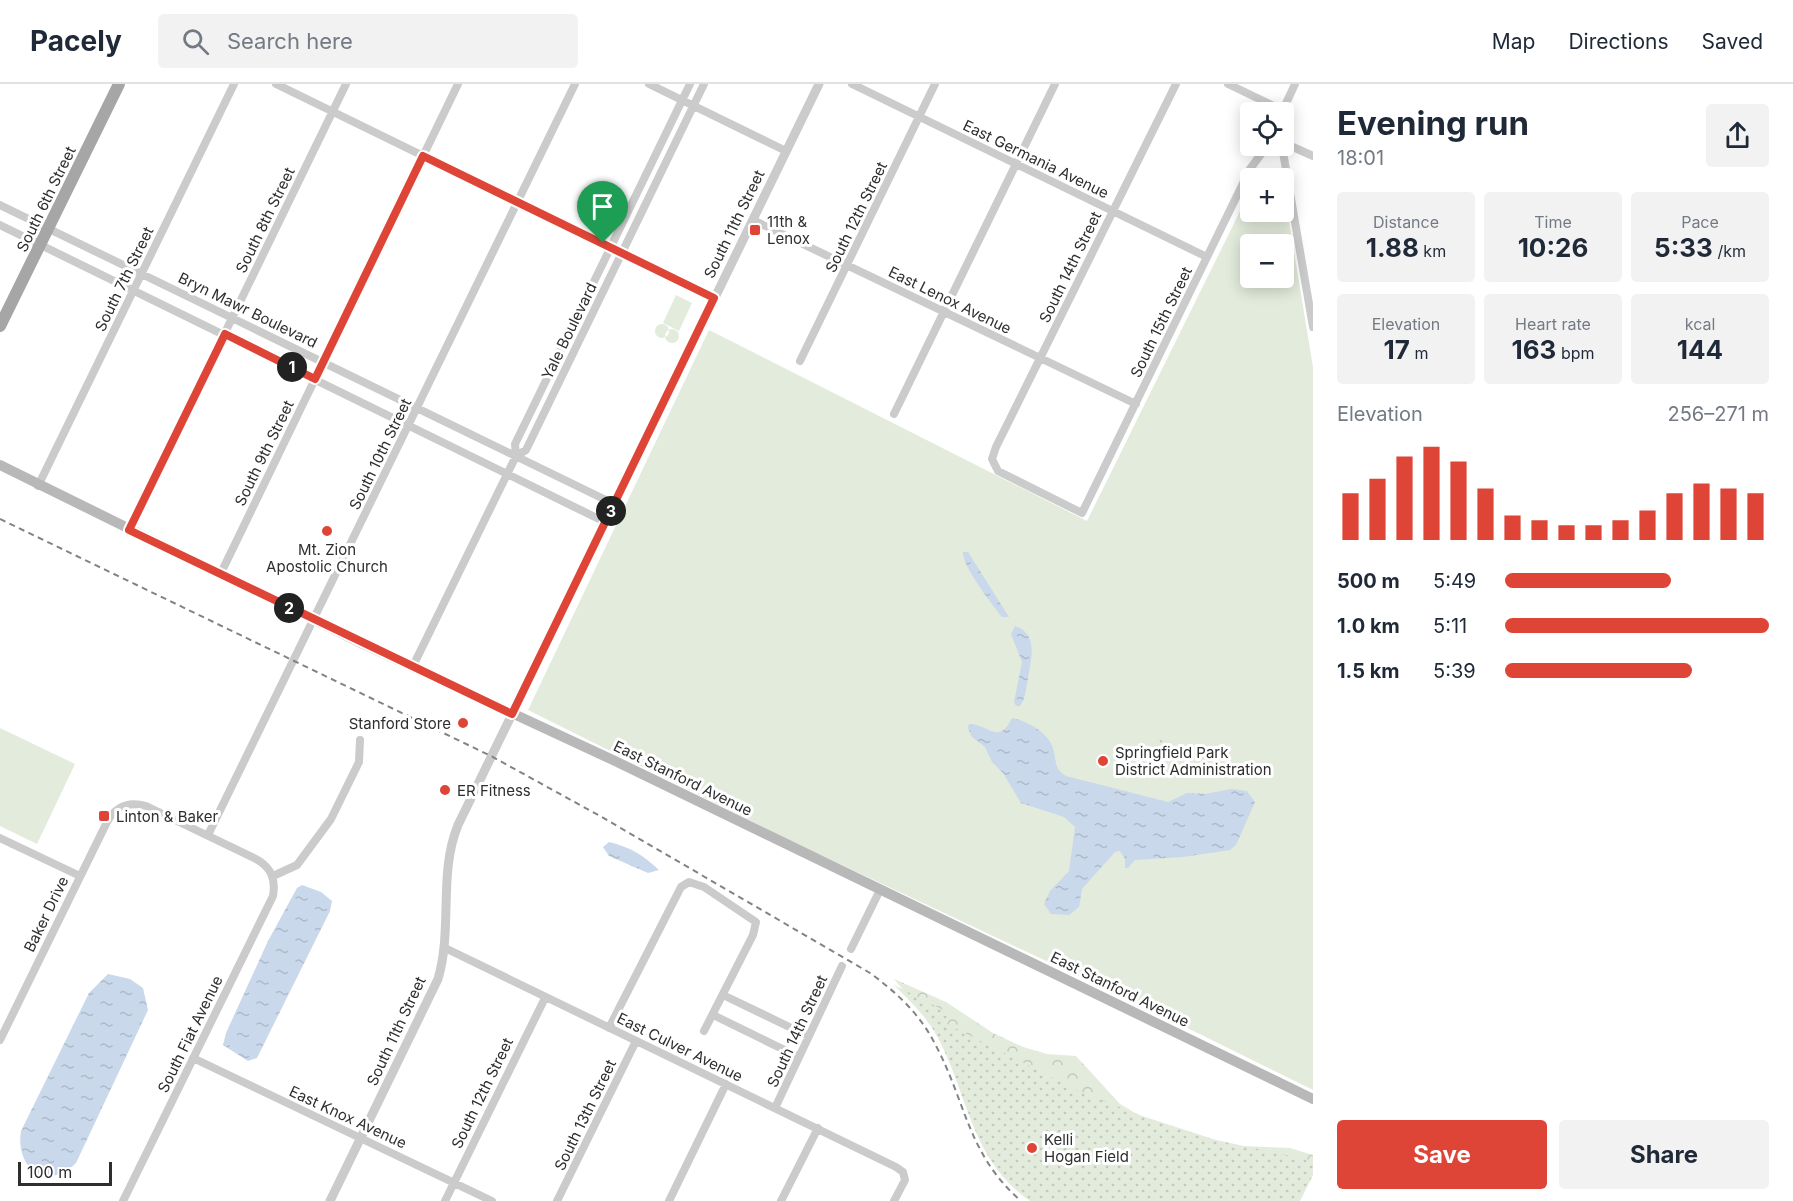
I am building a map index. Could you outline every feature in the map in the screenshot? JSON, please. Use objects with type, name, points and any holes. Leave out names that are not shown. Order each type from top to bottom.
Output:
[{"type":"main road","name":"South 6th Street","points":[[0,326],[119,84]]},
{"type":"main road","name":"East Stanford Avenue","points":[[0,465],[38,486],[412,668],[614,760],[1313,1099]]},
{"type":"main road","name":"East Stanford Avenue","points":[[0,473],[38,486]]},
{"type":"street","name":"South 7th Street","points":[[38,486],[234,84]]},
{"type":"street","points":[[276,84],[714,298]]},
{"type":"street","name":"South 8th Street","points":[[129,530],[346,84]]},
{"type":"street","name":"South 9th Street","points":[[220,574],[458,84]]},
{"type":"street","name":"South 10th Street","points":[[208,836],[575,84]]},
{"type":"street","points":[[649,84],[786,151]]},
{"type":"street","name":"Yale Boulevard","points":[[412,668],[516,456],[515,444],[690,84]]},
{"type":"street","name":"Yale Boulevard","points":[[516,456],[526,450],[704,84]]},
{"type":"street","name":"South 11th Street","points":[[330,1201],[434,989],[445,948],[447,869],[453,839],[819,84]]},
{"type":"street","name":"East Germania Avenue","points":[[852,84],[1207,257]]},
{"type":"street","name":"South 12th Street","points":[[800,361],[935,84]]},
{"type":"street","points":[[894,414],[1055,84]]},
{"type":"street","name":"South 14th Street","points":[[1082,513],[1003,474],[992,463],[993,454],[1176,84]]},
{"type":"street","points":[[1228,84],[1264,102]]},
{"type":"street","points":[[1286,102],[1295,84]]},
{"type":"street","points":[[1294,148],[1313,156]]},
{"type":"street","name":"South 15th Street","points":[[1082,513],[1259,156]]},
{"type":"street","points":[[1286,156],[1307,258],[1313,327]]},
{"type":"street","name":"Bryn Mawr Boulevard","points":[[0,205],[614,504]]},
{"type":"street","name":"East Lenox Avenue","points":[[753,220],[1136,404]]},
{"type":"street","points":[[0,225],[605,522]]},
{"type":"street","points":[[208,836],[260,861],[273,876],[297,866],[331,819],[358,762],[360,740]]},
{"type":"street","name":"Baker Drive","points":[[0,1040],[109,818],[123,805],[135,803],[208,836]]},
{"type":"street","points":[[0,838],[80,876]]},
{"type":"street","name":"South Fiat Avenue","points":[[123,1201],[273,896],[273,876]]},
{"type":"street","points":[[609,1028],[681,887],[689,882],[704,887],[756,922],[704,1031]]},
{"type":"street","points":[[851,949],[880,890]]},
{"type":"street","name":"East Culver Avenue","points":[[445,948],[818,1128],[903,1172],[905,1180],[894,1201]]},
{"type":"street","name":"South 14th Street","points":[[775,1108],[842,966]]},
{"type":"street","points":[[723,994],[808,1036]]},
{"type":"street","name":"South 12th Street","points":[[445,1201],[545,998]]},
{"type":"street","points":[[713,1015],[799,1057]]},
{"type":"street","name":"South 13th Street","points":[[557,1201],[636,1041]]},
{"type":"street","name":"East Knox Avenue","points":[[193,1058],[492,1201]]},
{"type":"street","points":[[669,1201],[726,1084]]},
{"type":"street","points":[[781,1201],[818,1128]]},
{"type":"green space","points":[[1240,211],[1240,222],[1289,222],[1291,234],[1240,234],[1240,288],[1294,288],[1294,252],[1313,367],[1313,1090],[1157,1013],[791,841],[528,710],[709,330],[1087,521]]},
{"type":"green space","points":[[676,295],[692,303],[679,331],[663,323]]},
{"type":"green space","points":[[662,324],[667,326],[669,331],[667,336],[662,338],[657,336],[655,331],[657,326]]},
{"type":"green space","points":[[672,329],[677,331],[679,336],[677,341],[672,343],[667,341],[665,336],[667,331]]},
{"type":"green space","points":[[0,728],[75,764],[37,844],[0,826]]},
{"type":"green space","points":[[1154,736],[1169,745],[1158,765],[1143,756]]},
{"type":"green space","points":[[894,979],[946,1002],[993,1033],[1023,1047],[1047,1054],[1076,1056],[1120,1104],[1147,1120],[1218,1145],[1290,1148],[1313,1155],[1313,1170],[1302,1193],[941,1041],[931,1024]]},
{"type":"green space","points":[[894,985],[951,1014],[947,1024],[1079,1091],[1142,1116],[1216,1140],[1313,1161],[1313,1175],[1300,1201],[1030,1201],[1010,1185],[995,1167],[973,1126],[934,1030],[924,1016]]},
{"type":"water","points":[[963,552],[968,552],[1009,617],[1002,617],[985,594],[967,566]]},
{"type":"water","points":[[1015,626],[1028,635],[1032,648],[1026,692],[1020,706],[1016,706],[1014,702],[1022,662],[1011,634]]},
{"type":"water","points":[[1012,718],[1030,725],[1047,737],[1053,748],[1057,767],[1066,776],[1168,802],[1187,793],[1205,794],[1231,789],[1247,791],[1255,802],[1236,845],[1230,850],[1183,857],[1135,860],[1128,868],[1125,868],[1125,859],[1120,851],[1115,852],[1082,889],[1079,907],[1069,915],[1051,914],[1044,904],[1050,891],[1069,871],[1075,827],[1064,817],[1021,803],[1003,773],[992,762],[985,747],[972,737],[968,728],[969,724],[998,732],[1007,726]]},
{"type":"water","points":[[609,842],[636,852],[659,870],[648,873],[609,856],[603,847]]},
{"type":"water","points":[[302,885],[321,892],[332,901],[330,911],[257,1058],[248,1061],[223,1045],[226,1033],[268,941],[297,888]]},
{"type":"water","points":[[108,974],[130,979],[143,988],[148,1010],[76,1163],[54,1175],[35,1172],[23,1156],[20,1144],[21,1131],[89,993]]},
{"type":"railway","points":[[0,519],[491,756],[600,816],[870,973],[907,1004],[929,1033],[945,1065],[978,1146],[1003,1183],[1021,1201]]},
{"type":"place","name":"11th & Lenox","points":[[755,230]]},
{"type":"place","name":"Mt. Zion Apostolic Church","points":[[327,531]]},
{"type":"place","name":"Stanford Store","points":[[463,723]]},
{"type":"place","name":"Springfield Park District Administration","points":[[1103,761]]},
{"type":"place","name":"ER Fitness","points":[[445,790]]},
{"type":"place","name":"Linton & Baker","points":[[104,816]]},
{"type":"place","name":"Kelli Hogan Field","points":[[1032,1148]]},
{"type":"route","points":[[423,156],[603,243],[714,298],[512,714],[474,698],[129,530],[225,334],[315,379],[423,156]]}]
